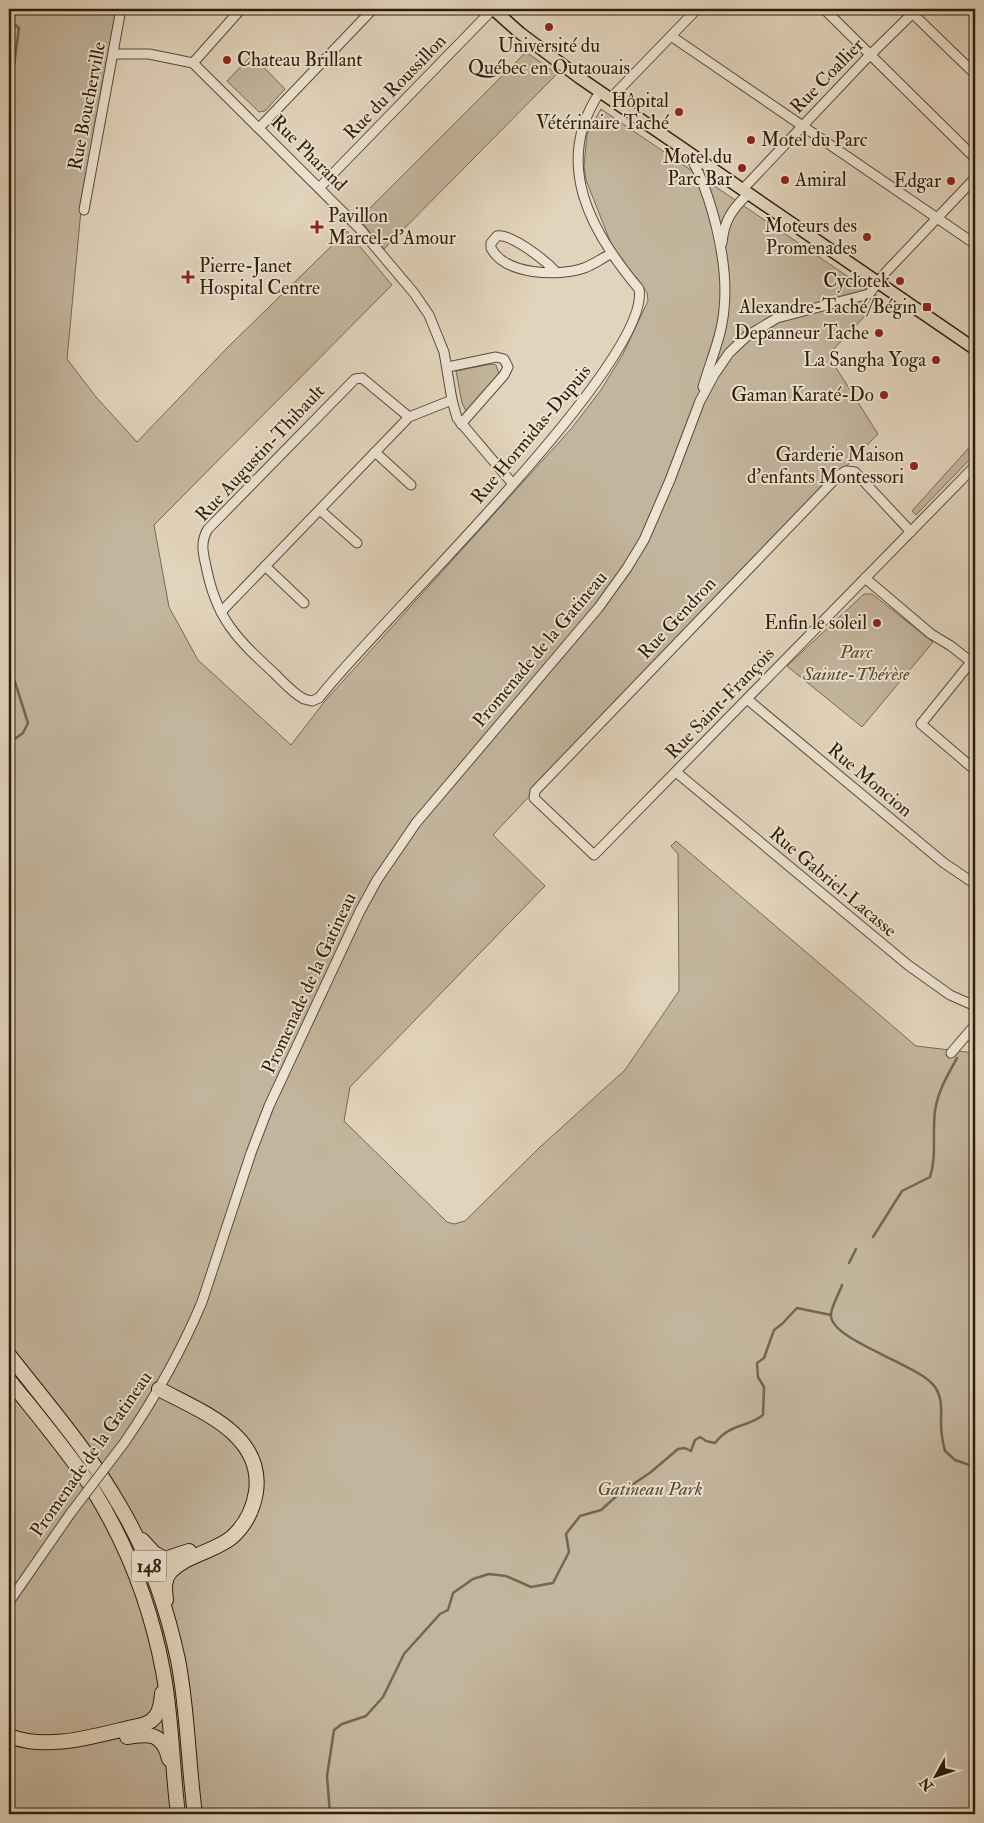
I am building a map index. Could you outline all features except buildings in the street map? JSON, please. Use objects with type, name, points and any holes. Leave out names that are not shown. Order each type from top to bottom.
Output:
[{"type":"highway","name":"148","points":[[9,1355],[86,1454],[129,1522],[150,1568],[168,1621],[184,1695],[195,1814]]},
{"type":"highway","name":"148","points":[[9,1380],[79,1470],[110,1520],[129,1560],[142,1595],[163,1672],[169,1706],[173,1775],[178,1814]]},
{"type":"highway","points":[[129,1522],[154,1553],[165,1559],[170,1558],[225,1532],[239,1516],[248,1495],[246,1468],[240,1453],[232,1441],[213,1426],[157,1392]]},
{"type":"highway","points":[[157,1392],[230,1428],[247,1449],[257,1477],[253,1507],[242,1527],[221,1545],[179,1564],[167,1577],[165,1589],[168,1621]]},
{"type":"highway","points":[[9,1736],[34,1742],[52,1743],[148,1723],[160,1710],[163,1672]]},
{"type":"highway","points":[[9,1745],[26,1750],[56,1751],[150,1734],[164,1745],[173,1775]]},
{"type":"main road","points":[[493,9],[541,50],[600,92],[975,349]]},
{"type":"street","name":"Rue Boucherville","points":[[84,210],[122,9]]},
{"type":"street","points":[[114,54],[149,54],[193,64],[241,9]]},
{"type":"street","points":[[260,127],[372,9]]},
{"type":"street","name":"Rue du Roussillon","points":[[320,187],[493,9]]},
{"type":"street","points":[[610,99],[697,9]]},
{"type":"street","points":[[824,9],[975,158]]},
{"type":"street","points":[[912,10],[975,74]]},
{"type":"street","name":"Rue Coallier","points":[[745,192],[802,126],[912,10]]},
{"type":"street","points":[[670,36],[975,244]]},
{"type":"street","name":"Rue Pharand","points":[[193,64],[320,187],[360,229],[423,304],[436,328],[448,367],[452,400],[462,424],[512,483]]},
{"type":"street","name":"Rue Hormidas-Dupuis","points":[[312,701],[319,698],[512,483],[597,384],[616,354],[634,318],[641,298],[639,289],[612,254],[592,218],[578,178],[578,150],[582,128],[600,92]]},
{"type":"street","points":[[689,154],[707,195],[720,254],[724,309],[720,331],[695,411]]},
{"type":"street","points":[[695,411],[722,363],[747,336],[766,324],[789,314],[869,294],[886,272],[975,178]]},
{"type":"street","points":[[720,254],[727,219],[745,192]]},
{"type":"street","points":[[556,272],[540,258],[507,237],[497,236],[491,243],[494,253],[508,263],[535,272],[556,272],[584,268],[612,254]]},
{"type":"street","points":[[448,367],[496,357],[504,359],[508,367],[504,375],[462,424]]},
{"type":"street","name":"Rue Augustin-Thibault","points":[[312,701],[301,698],[244,646],[220,612],[211,592],[202,552],[205,534],[348,384],[359,378],[366,380],[409,417]]},
{"type":"street","points":[[220,612],[409,417],[452,400]]},
{"type":"street","name":"Promenade de la Gatineau","points":[[9,1602],[70,1514],[124,1442],[157,1392],[181,1349],[202,1302],[251,1153],[269,1106],[368,895],[393,854],[416,823],[594,614],[624,573],[656,514],[695,411]]},
{"type":"street","points":[[375,452],[412,485]]},
{"type":"street","name":"Rue Saint-François","points":[[594,855],[975,466]]},
{"type":"street","name":"Rue Gendron","points":[[594,855],[534,798],[535,792],[742,573],[838,475],[846,471],[855,472],[911,532]]},
{"type":"street","points":[[320,510],[357,543]]},
{"type":"street","points":[[265,566],[304,603]]},
{"type":"street","points":[[865,578],[931,634],[973,664],[921,724],[975,770]]},
{"type":"street","name":"Rue Moncion","points":[[747,699],[949,867],[975,884]]},
{"type":"street","name":"Rue Gabriel-Lacasse","points":[[676,772],[908,965],[950,995],[975,1006]]},
{"type":"street","points":[[951,1053],[975,1025]]},
{"type":"green space","name":"Gatineau Park","points":[[9,9],[116,9],[81,210],[67,359],[96,397],[137,442],[229,346],[347,231],[392,285],[154,525],[169,607],[198,660],[291,745],[325,701],[571,429],[601,390],[623,354],[648,301],[647,292],[616,256],[586,180],[584,166],[587,134],[601,109],[881,299],[828,355],[878,434],[674,642],[493,835],[545,886],[350,1087],[344,1121],[447,1222],[454,1224],[465,1221],[539,1148],[625,1070],[679,991],[678,854],[671,846],[676,841],[916,1046],[975,1053],[975,1814],[9,1814]]},
{"type":"green space","points":[[526,52],[557,74],[384,249],[359,219]]},
{"type":"green space","points":[[252,55],[285,89],[265,111],[259,112],[227,81]]},
{"type":"green space","points":[[491,364],[496,365],[499,374],[466,411],[462,403],[456,371]]},
{"type":"green space","points":[[975,441],[975,454],[916,515],[912,511]]},
{"type":"green space","name":"Parc Sainte-Thérèse","points":[[864,594],[872,594],[933,642],[862,727],[787,666]]},
{"type":"waterway","points":[[9,20],[19,28],[9,102]]},
{"type":"waterway","points":[[9,197],[9,225]]},
{"type":"waterway","points":[[9,675],[15,682],[28,723],[23,733],[9,743]]},
{"type":"waterway","points":[[9,858],[14,876],[9,903]]},
{"type":"waterway","points":[[873,1237],[902,1191],[930,1177],[934,1153],[936,1104],[943,1084],[957,1058]]},
{"type":"waterway","points":[[849,1263],[856,1249]]},
{"type":"waterway","points":[[842,1285],[831,1314],[834,1324],[859,1343],[912,1370],[935,1387],[940,1401],[941,1431],[945,1451],[955,1460],[975,1467]]},
{"type":"waterway","points":[[330,1814],[327,1776],[334,1730],[342,1724],[366,1716],[383,1697],[404,1654],[440,1614],[448,1610],[453,1593],[473,1579],[489,1574],[506,1576],[531,1587],[553,1583],[569,1552],[566,1534],[580,1516],[601,1510],[620,1493],[651,1472],[678,1449],[685,1448],[691,1451],[695,1440],[700,1437],[715,1443],[727,1432],[763,1415],[764,1387],[758,1377],[757,1363],[764,1358],[774,1330],[797,1308],[831,1315]]},
{"type":"place","name":"Université du Québec en Outaouais","points":[[549,27]]},
{"type":"place","name":"Chateau Brillant","points":[[227,60]]},
{"type":"place","name":"Hôpital Vétérinaire Taché","points":[[679,112]]},
{"type":"place","name":"Motel du Parc","points":[[751,140]]},
{"type":"place","name":"Motel du Parc Bar","points":[[742,168]]},
{"type":"place","name":"Amiral","points":[[785,180]]},
{"type":"place","name":"Edgar","points":[[951,181]]},
{"type":"place","name":"Pavillon Marcel-d'Amour","points":[[317,227]]},
{"type":"place","name":"Moteurs des Promenades","points":[[867,237]]},
{"type":"place","name":"Pierre-Janet Hospital Centre","points":[[188,277]]},
{"type":"place","name":"Cyclotek","points":[[900,281]]},
{"type":"place","name":"Alexandre-Taché/Bégin","points":[[927,307]]},
{"type":"place","name":"Depanneur Tache","points":[[879,333]]},
{"type":"place","name":"La Sangha Yoga","points":[[936,360]]},
{"type":"place","name":"Gaman Karaté-Do","points":[[884,395]]},
{"type":"place","name":"Garderie Maison d'enfants Montessori","points":[[914,466]]},
{"type":"place","name":"Enfin le soleil","points":[[877,623]]}]
